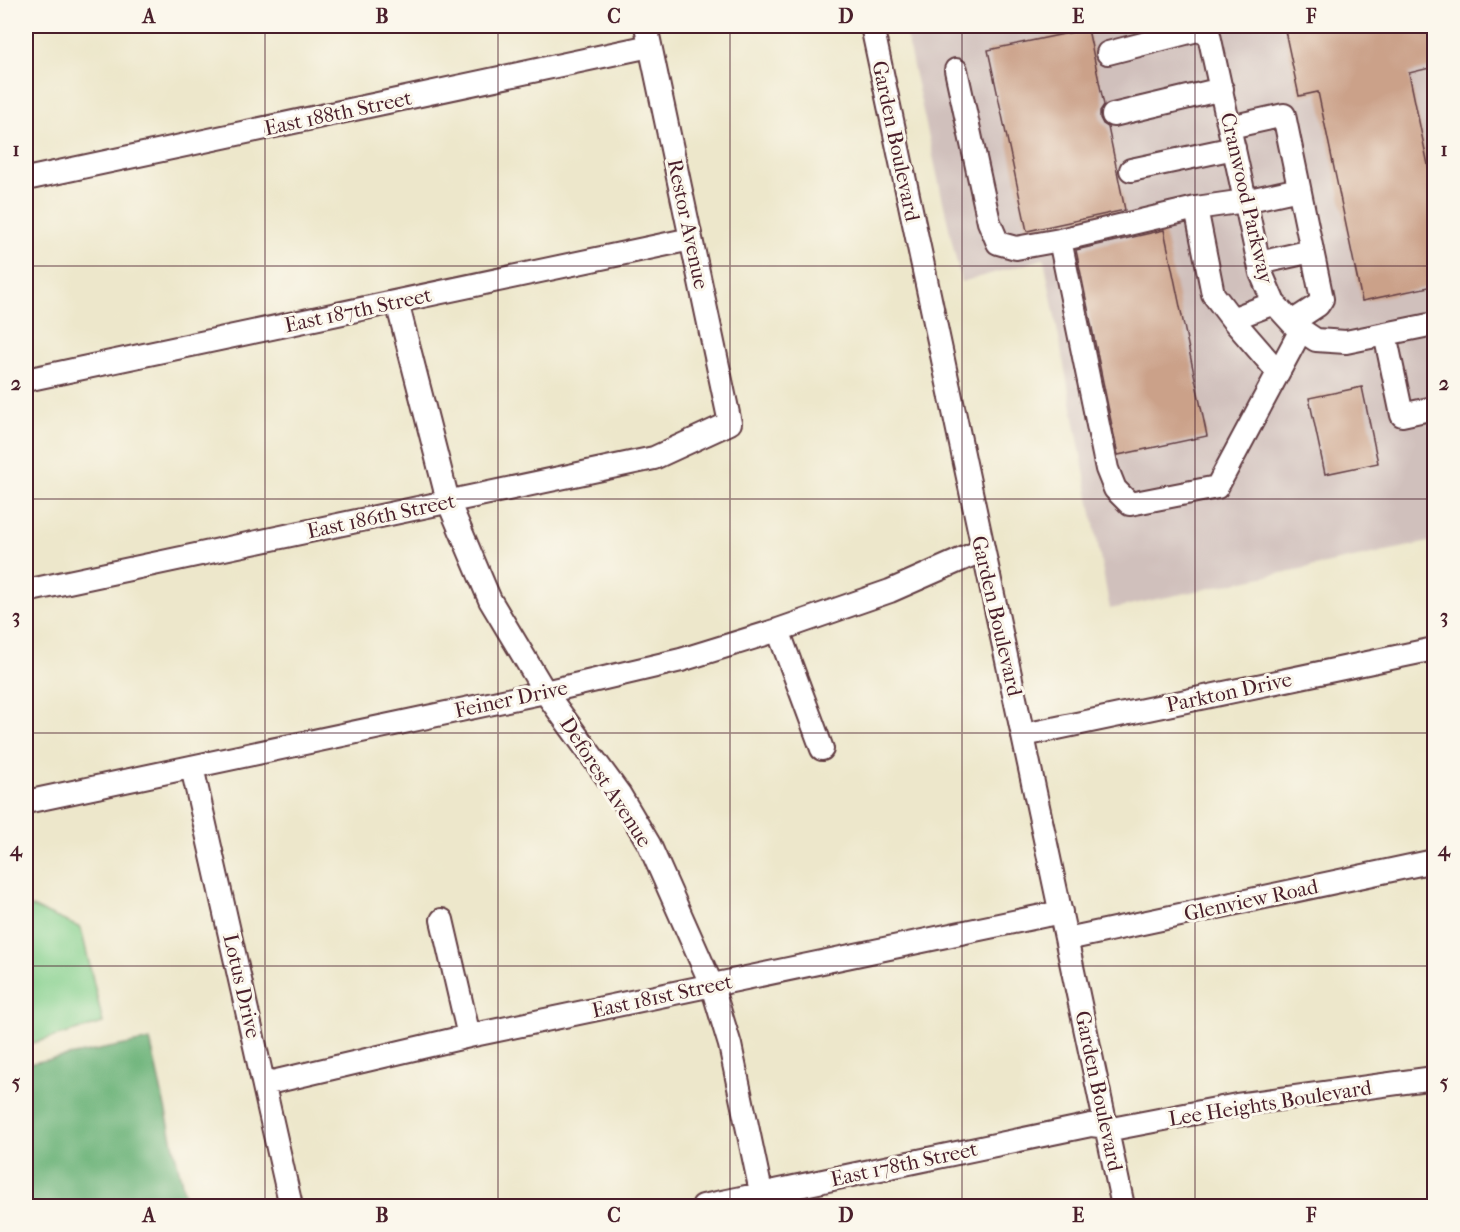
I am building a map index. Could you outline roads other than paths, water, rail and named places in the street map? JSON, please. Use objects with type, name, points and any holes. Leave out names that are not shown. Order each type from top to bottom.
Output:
[{"type":"street","name":"Garden Boulevard","points":[[872,26],[1123,1206]]},
{"type":"street","points":[[1108,53],[1208,26]]},
{"type":"street","name":"Cranwood Parkway","points":[[1208,26],[1261,273],[1274,303],[1296,326],[1316,340],[1346,342],[1434,327]]},
{"type":"street","name":"East 188th Street","points":[[26,179],[648,36]]},
{"type":"street","name":"Restor Avenue","points":[[648,36],[730,423]]},
{"type":"street","points":[[956,70],[989,222],[998,243],[1016,248],[1196,208],[1245,201],[1299,189]]},
{"type":"street","points":[[1113,115],[1222,89]]},
{"type":"street","points":[[1060,240],[1107,469],[1115,489],[1130,504],[1217,487],[1278,372],[1296,326],[1318,306],[1322,299],[1284,115],[1232,137],[1131,170]]},
{"type":"street","points":[[1196,208],[1213,294],[1278,372]]},
{"type":"street","name":"East 187th Street","points":[[26,380],[691,239]]},
{"type":"street","points":[[1259,263],[1312,251]]},
{"type":"street","name":"Deforest Avenue","points":[[397,302],[448,501],[490,600],[545,692],[620,795],[649,844],[712,986],[730,1046],[762,1200]]},
{"type":"street","points":[[1232,319],[1274,303]]},
{"type":"street","points":[[1385,334],[1402,415],[1434,408]]},
{"type":"street","name":"East 186th Street","points":[[26,591],[654,458],[730,423]]},
{"type":"street","name":"Feiner Drive","points":[[26,802],[545,692],[681,660],[778,630],[890,591],[982,550]]},
{"type":"street","points":[[778,630],[822,749]]},
{"type":"street","name":"Parkton Drive","points":[[1024,735],[1434,649]]},
{"type":"street","name":"Lotus Drive","points":[[192,766],[291,1206]]},
{"type":"street","name":"Glenview Road","points":[[1067,939],[1434,861]]},
{"type":"street","name":"East 181st Street","points":[[264,1084],[469,1036],[1061,912]]},
{"type":"street","points":[[442,920],[469,1036]]},
{"type":"street","name":"Lee Heights Boulevard","points":[[1106,1126],[1117,1128],[1237,1105],[1434,1078]]},
{"type":"street","name":"East 178th Street","points":[[703,1206],[762,1200],[1091,1125],[1106,1126]]}]
